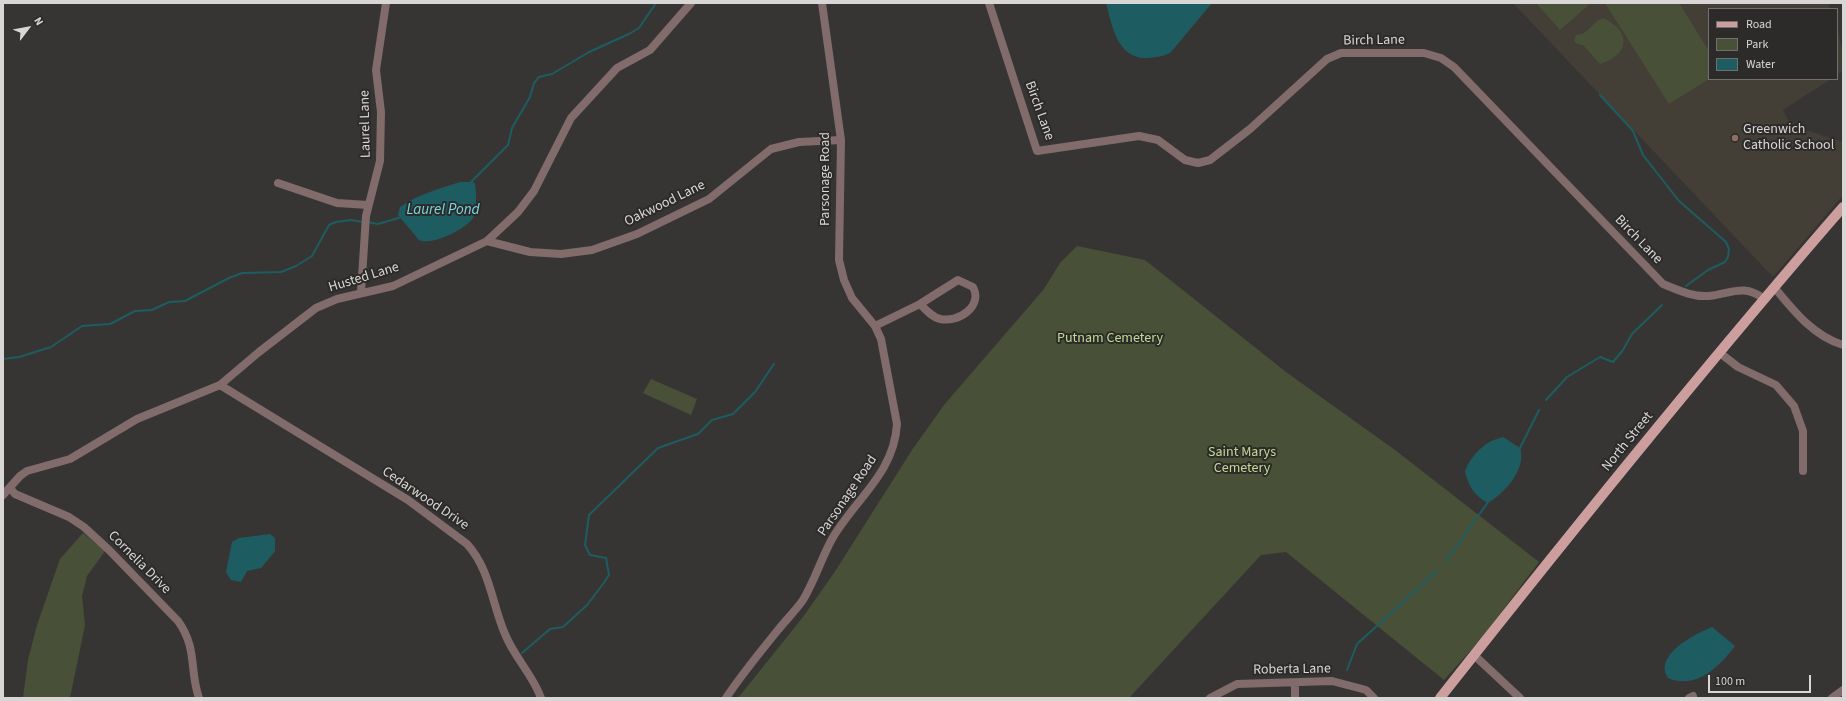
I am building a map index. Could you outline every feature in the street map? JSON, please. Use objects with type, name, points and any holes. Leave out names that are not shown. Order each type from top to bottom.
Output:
[{"type":"main road","name":"North Street","points":[[1440,698],[1764,299],[1843,207]]},
{"type":"street","name":"Laurel Lane","points":[[361,292],[366,216],[380,161],[381,112],[376,70],[386,3]]},
{"type":"street","name":"Husted Lane","points":[[3,495],[14,482],[27,471],[70,460],[137,419],[220,385],[259,352],[316,308],[337,299],[361,292],[393,286],[487,241],[518,212],[534,191],[571,118],[617,68],[650,50],[692,3]]},
{"type":"street","name":"Parsonage Road","points":[[726,698],[746,670],[802,601],[815,580],[832,539],[882,471],[893,449],[896,424],[881,339],[875,326],[852,298],[844,280],[839,260],[841,140],[822,3]]},
{"type":"street","name":"Birch Lane","points":[[989,3],[1037,151],[1139,136],[1158,140],[1185,160],[1198,163],[1210,160],[1245,134],[1327,59],[1349,52],[1424,53],[1441,58],[1454,67],[1663,284],[1686,294],[1708,296],[1744,289],[1752,291],[1764,299]]},
{"type":"street","name":"Oakwood Lane","points":[[487,241],[530,252],[561,254],[592,250],[636,234],[708,199],[771,149],[799,142],[841,140]]},
{"type":"street","points":[[278,183],[337,203],[368,205]]},
{"type":"street","points":[[875,326],[920,304],[958,280],[973,287],[977,293],[975,303],[969,311],[954,318],[941,319],[930,314],[920,304]]},
{"type":"street","points":[[1774,287],[1800,319],[1835,343],[1843,345]]},
{"type":"street","points":[[1720,353],[1738,367],[1776,385],[1794,406],[1802,431],[1803,471]]},
{"type":"street","name":"Cedarwood Drive","points":[[220,385],[408,500],[467,544],[473,550],[484,569],[505,635],[532,678],[541,698]]},
{"type":"street","name":"Cornelia Drive","points":[[10,488],[15,494],[69,517],[84,527],[173,616],[184,629],[190,644],[199,698]]},
{"type":"street","points":[[1474,655],[1520,698]]},
{"type":"street","name":"Roberta Lane","points":[[1210,698],[1237,684],[1332,681],[1366,690],[1374,698]]},
{"type":"street","points":[[1295,683],[1295,698]]},
{"type":"street","points":[[1832,698],[1843,690]]},
{"type":"shaded area","name":"Greenwich Catholic School","points":[[1513,3],[1828,3],[1830,8],[1708,8],[1708,80],[1829,80],[1783,110],[1788,120],[1800,128],[1843,142],[1843,195],[1773,277]]},
{"type":"shaded area","points":[[1838,31],[1843,54],[1843,71],[1838,74]]},
{"type":"green space","points":[[1591,3],[1560,30],[1537,4]]},
{"type":"green space","points":[[1605,3],[1679,3],[1708,49],[1708,80],[1669,104]]},
{"type":"green space","points":[[1603,18],[1619,29],[1623,36],[1624,42],[1622,49],[1617,55],[1600,64],[1583,45],[1577,44],[1574,41],[1576,35],[1584,33]]},
{"type":"green space","points":[[1077,246],[1145,260],[1286,372],[1395,450],[1539,562],[1481,639],[1444,680],[1286,552],[1261,555],[1129,698],[738,698],[803,617],[834,573],[912,450],[944,405],[1044,289],[1060,263]]},
{"type":"green space","points":[[651,379],[697,399],[691,415],[643,393]]},
{"type":"green space","points":[[83,533],[105,551],[87,576],[82,596],[85,625],[70,698],[23,698],[28,660],[37,625],[60,559]]},
{"type":"water","points":[[1106,3],[1212,3],[1171,52],[1163,56],[1147,58],[1137,57],[1122,47],[1114,30]]},
{"type":"water","name":"Laurel Pond","points":[[460,182],[474,182],[476,189],[476,200],[473,218],[463,227],[440,239],[432,241],[419,240],[398,215],[400,207],[422,195]]},
{"type":"water","points":[[1503,437],[1520,448],[1520,464],[1513,479],[1495,499],[1488,503],[1472,490],[1465,471],[1471,459],[1480,449],[1490,442]]},
{"type":"water","points":[[270,534],[275,538],[275,551],[267,561],[261,568],[247,571],[241,582],[231,580],[226,572],[232,542],[239,538]]},
{"type":"water","points":[[1712,627],[1735,646],[1729,654],[1714,669],[1697,679],[1678,681],[1668,678],[1665,669],[1666,661],[1671,654],[1678,646],[1687,640]]},
{"type":"waterway","points":[[470,183],[508,145],[512,128],[530,97],[534,83],[539,77],[552,74],[589,52],[639,28],[656,3]]},
{"type":"waterway","points":[[1600,95],[1633,131],[1643,155],[1679,201],[1726,242],[1729,249],[1728,257],[1725,262],[1708,270],[1686,286]]},
{"type":"waterway","points":[[367,222],[378,224],[402,217]]},
{"type":"waterway","points":[[3,359],[19,357],[51,347],[82,326],[110,324],[135,311],[152,310],[169,302],[185,301],[229,278],[242,273],[281,272],[296,266],[312,256],[329,225],[336,222],[351,220],[363,222]]},
{"type":"waterway","points":[[1546,400],[1567,377],[1600,357],[1613,362],[1623,350],[1632,334],[1662,305]]},
{"type":"waterway","points":[[522,653],[550,629],[563,627],[587,605],[609,575],[606,558],[590,555],[585,545],[589,515],[658,448],[698,434],[712,420],[733,414],[755,392],[774,364]]},
{"type":"waterway","points":[[1519,450],[1539,410]]},
{"type":"waterway","points":[[1446,561],[1488,502]]},
{"type":"waterway","points":[[1347,670],[1357,644],[1437,571]]},
{"type":"place","name":"Greenwich Catholic School","points":[[1735,138]]},
{"type":"park label","name":"Putnam Cemetery","points":[[1110,339]]},
{"type":"park label","name":"Saint Marys Cemetery","points":[[1242,462]]}]
